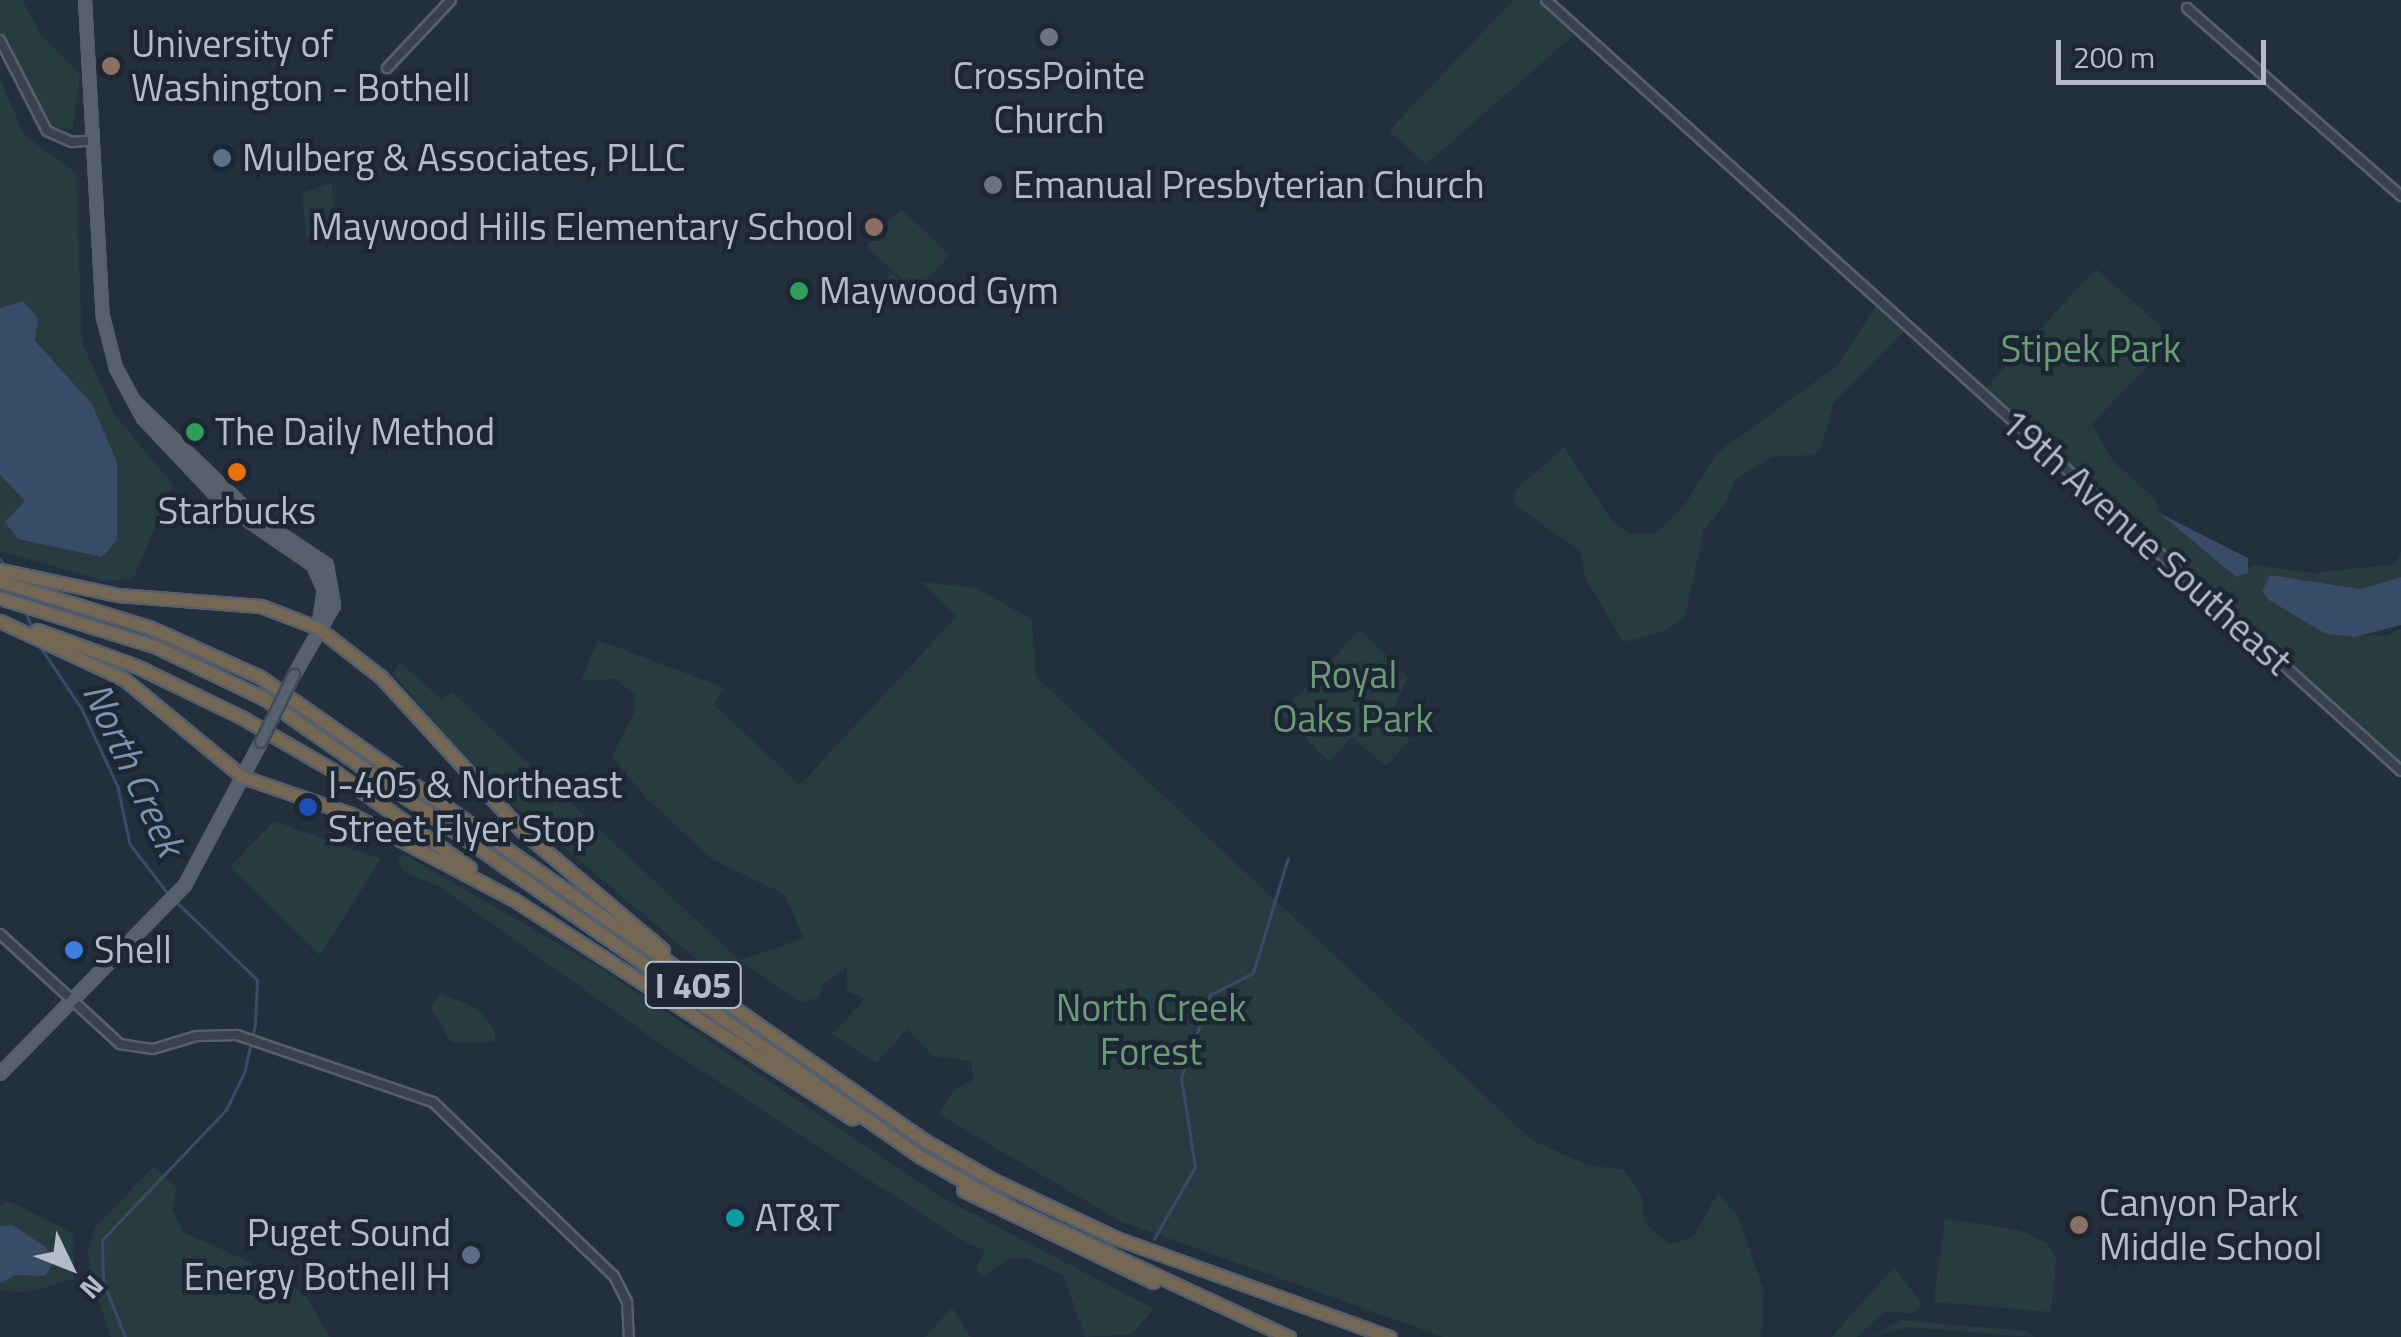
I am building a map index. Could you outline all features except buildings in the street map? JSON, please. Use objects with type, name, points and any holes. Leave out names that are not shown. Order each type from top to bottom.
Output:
[{"type":"highway","points":[[0,570],[118,596],[261,606],[318,628],[381,676],[521,830],[695,981]]},
{"type":"highway","name":"I 405","points":[[0,584],[150,626],[260,678],[922,1139],[1003,1186],[1116,1238],[1390,1337]]},
{"type":"highway","name":"I 405","points":[[31,593],[172,641],[266,688],[962,1170],[1109,1241],[1373,1337]]},
{"type":"highway","name":"I 405","points":[[3,602],[157,647],[264,699],[922,1157],[1010,1207],[1276,1335]]},
{"type":"highway","name":"I 405","points":[[40,613],[182,663],[259,702],[852,1118],[1005,1214],[1276,1335],[1290,1337]]},
{"type":"highway","points":[[0,621],[136,666],[287,742],[514,899],[852,1118]]},
{"type":"highway","points":[[54,640],[146,693],[243,777],[350,814],[514,899]]},
{"type":"main road","points":[[0,1074],[164,906],[204,858],[318,628],[334,605],[322,568],[224,504],[135,401],[116,368],[102,317],[85,0]]},
{"type":"street","points":[[387,68],[451,0]]},
{"type":"street","name":"19th Avenue Southeast","points":[[1546,0],[2401,771]]},
{"type":"street","points":[[2187,8],[2401,196]]},
{"type":"street","points":[[0,40],[47,131],[72,142],[93,140]]},
{"type":"street","points":[[0,934],[70,1002],[133,1048],[215,1034],[245,1038],[420,1094],[448,1112],[614,1276],[627,1302],[629,1337]]},
{"type":"green space","points":[[0,0],[22,0],[41,35],[80,73],[73,129],[59,129],[44,116],[0,30]]},
{"type":"green space","points":[[1513,0],[1537,0],[1574,35],[1426,164],[1389,131]]},
{"type":"green space","points":[[0,79],[24,135],[76,173],[82,343],[115,415],[173,485],[133,579],[105,581],[0,551]]},
{"type":"green space","points":[[332,183],[334,226],[306,238],[302,193]]},
{"type":"green space","points":[[901,209],[950,255],[915,292],[866,246]]},
{"type":"green space","name":"Stipek Park","points":[[2096,269],[2174,338],[2085,431],[2092,424],[2112,460],[2156,500],[2159,513],[2236,577],[2253,565],[2314,573],[2396,564],[2401,551],[2401,577],[2378,585],[2361,589],[2270,575],[2262,591],[2326,634],[2384,636],[2401,629],[2401,769],[1981,393]]},
{"type":"green space","points":[[892,273],[916,297],[903,310],[879,286]]},
{"type":"green space","points":[[1879,301],[1908,327],[1834,402],[1821,448],[1813,455],[1772,457],[1735,479],[1725,505],[1704,529],[1685,616],[1664,631],[1623,642],[1585,577],[1581,552],[1515,505],[1515,491],[1564,447],[1612,521],[1630,534],[1656,533],[1684,506],[1717,453],[1837,366]]},
{"type":"green space","name":"North Creek Forest","points":[[921,582],[977,588],[1032,620],[1036,677],[1533,1141],[1588,1165],[1624,1170],[1642,1196],[1644,1222],[1669,1244],[1693,1237],[1718,1193],[1738,1217],[1764,1291],[1761,1337],[1443,1337],[1120,1221],[938,1114],[954,1090],[973,1080],[971,1061],[933,1056],[907,1029],[876,1063],[832,1034],[865,999],[846,991],[847,967],[823,984],[820,997],[801,1003],[739,960],[804,938],[784,894],[713,860],[645,797],[612,756],[634,713],[635,695],[615,679],[581,681],[598,640],[725,688],[713,704],[800,785],[957,616]]},
{"type":"green space","name":"Royal Oaks Park","points":[[1360,630],[1408,677],[1390,715],[1410,740],[1386,766],[1352,737],[1329,762],[1281,713]]},
{"type":"green space","points":[[401,663],[442,700],[452,692],[739,960],[719,978],[484,780],[392,673]]},
{"type":"green space","points":[[274,821],[381,859],[320,955],[230,867]]},
{"type":"green space","points":[[403,854],[602,969],[941,1197],[1154,1309],[1132,1334],[1085,1337],[1064,1276],[1027,1258],[1009,1258],[984,1277],[976,1270],[985,1249],[971,1246],[659,1043],[440,887],[404,872],[398,861]]},
{"type":"green space","points":[[440,993],[478,1009],[495,1032],[494,1042],[451,1042],[431,1008]]},
{"type":"green space","points":[[154,1166],[177,1188],[172,1208],[183,1232],[283,1277],[307,1298],[330,1337],[111,1337],[90,1278],[88,1251],[95,1227]]},
{"type":"green space","points":[[10,1201],[74,1234],[73,1279],[29,1292],[0,1291],[0,1206]]},
{"type":"green space","points":[[1945,1219],[2020,1230],[2048,1244],[2056,1259],[2051,1312],[1934,1302]]},
{"type":"green space","points":[[1894,1267],[1922,1304],[1912,1314],[1885,1311],[1857,1337],[1832,1337]]},
{"type":"green space","points":[[952,1308],[971,1337],[925,1337]]},
{"type":"green space","points":[[1901,1320],[2025,1331],[2035,1337],[1908,1327],[1871,1337]]},
{"type":"water","points":[[23,301],[38,318],[35,341],[92,404],[117,462],[117,540],[102,557],[18,539],[5,522],[25,501],[0,475],[0,308]]},
{"type":"water","points":[[2159,513],[2248,558],[2248,573],[2236,577]]},
{"type":"water","points":[[2270,575],[2361,589],[2401,577],[2401,625],[2355,637],[2326,634],[2269,600],[2262,591]]},
{"type":"water","points":[[12,1225],[46,1247],[53,1264],[45,1276],[15,1275],[0,1283],[0,1226]]},
{"type":"waterway","name":"North Creek","points":[[0,558],[4,565]]},
{"type":"waterway","name":"North Creek","points":[[24,609],[33,629]]},
{"type":"waterway","name":"North Creek","points":[[40,646],[82,709],[118,787],[130,844],[170,896]]},
{"type":"waterway","points":[[1154,1239],[1195,1167],[1181,1078],[1210,995],[1253,973],[1288,858]]},
{"type":"waterway","name":"North Creek","points":[[125,1337],[103,1282],[102,1240],[226,1110],[244,1073],[255,1025],[257,980],[176,902]]},
{"type":"place","name":"CrossPointe Church","points":[[1049,37]]},
{"type":"place","name":"University of Washington - Bothell","points":[[111,66]]},
{"type":"place","name":"Mulberg & Associates, PLLC","points":[[222,158]]},
{"type":"place","name":"Emanual Presbyterian Church","points":[[993,185]]},
{"type":"place","name":"Maywood Hills Elementary School","points":[[874,227]]},
{"type":"place","name":"Maywood Gym","points":[[799,291]]},
{"type":"place","name":"The Daily Method","points":[[195,432]]},
{"type":"place","name":"Starbucks","points":[[237,472]]},
{"type":"place","name":"I-405 & Northeast Street Flyer Stop","points":[[308,807]]},
{"type":"place","name":"Shell","points":[[74,950]]},
{"type":"place","name":"AT&T","points":[[735,1218]]},
{"type":"place","name":"Canyon Park Middle School","points":[[2079,1225]]},
{"type":"place","name":"Puget Sound Energy Bothell H","points":[[471,1255]]}]
